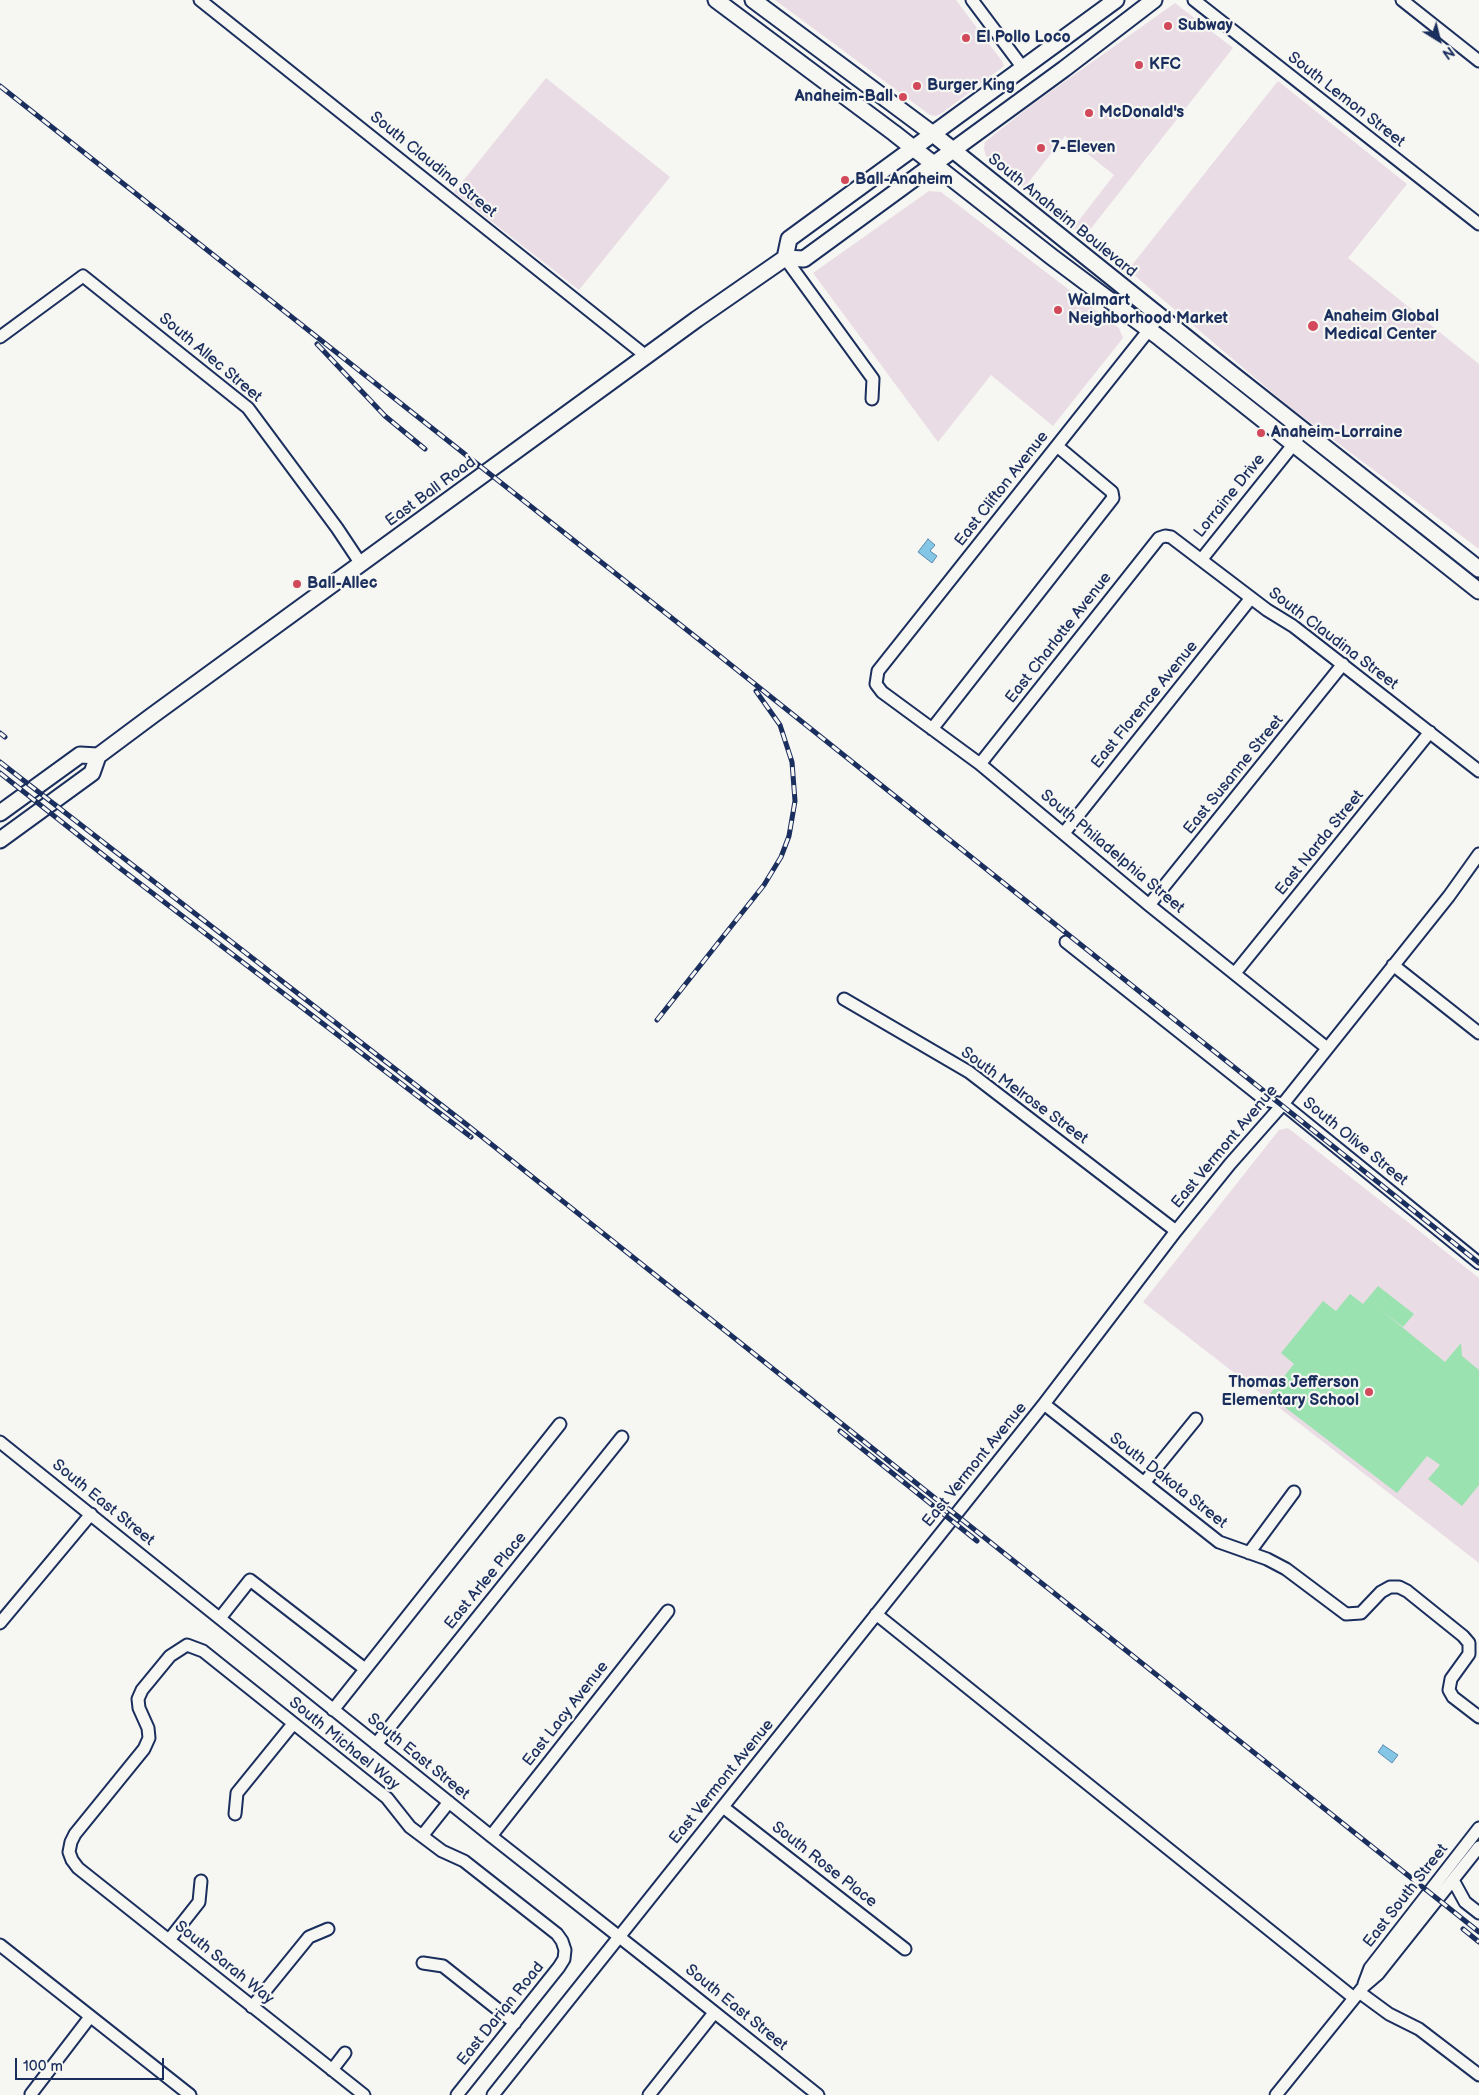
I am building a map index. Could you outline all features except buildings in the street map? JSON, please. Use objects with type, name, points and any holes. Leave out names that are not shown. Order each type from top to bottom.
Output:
[{"type":"main road","points":[[716,0],[914,148],[1149,330],[1479,591]]},
{"type":"main road","name":"South Anaheim Boulevard","points":[[753,0],[933,134],[1479,569]]},
{"type":"main road","points":[[785,258],[789,239],[1116,0]]},
{"type":"main road","name":"East Ball Road","points":[[0,840],[92,773],[98,756],[646,356],[785,258],[804,259],[1064,69],[1154,0]]},
{"type":"main road","points":[[1232,395],[1245,395],[1266,411],[1271,412],[1276,408]]},
{"type":"main road","name":"East Ball Road","points":[[0,814],[80,755],[98,756]]},
{"type":"street","name":"South Claudina Street","points":[[200,0],[646,356]]},
{"type":"street","points":[[972,0],[1023,68]]},
{"type":"street","name":"South Lemon Street","points":[[1194,0],[1479,224]]},
{"type":"street","points":[[1402,0],[1479,61]]},
{"type":"street","points":[[785,258],[873,379],[872,399]]},
{"type":"street","name":"South Allec Street","points":[[0,337],[82,276],[248,408],[337,528],[361,564]]},
{"type":"street","name":"East Clifton Avenue","points":[[876,684],[878,671],[1160,316]]},
{"type":"street","name":"Lorraine Drive","points":[[1201,560],[1303,430]]},
{"type":"street","points":[[932,729],[1113,498],[1112,492],[1056,446]]},
{"type":"street","name":"South Claudina Street","points":[[1165,536],[1171,537],[1267,610],[1293,626],[1479,771]]},
{"type":"street","name":"East Charlotte Avenue","points":[[980,764],[1159,538],[1165,536]]},
{"type":"street","name":"East Florence Avenue","points":[[1064,833],[1251,598]]},
{"type":"street","name":"East Susanne Street","points":[[1149,905],[1343,664]]},
{"type":"street","name":"South Philadelphia Street","points":[[876,684],[882,692],[980,764],[1149,905],[1327,1048]]},
{"type":"street","name":"East Narda Street","points":[[1235,974],[1430,732]]},
{"type":"street","name":"East Vermont Avenue","points":[[494,2095],[618,1936],[1044,1404],[1176,1231],[1230,1164],[1283,1104],[1479,854]]},
{"type":"street","name":"South Olive Street","points":[[1066,942],[1265,1100],[1283,1104],[1479,1263]]},
{"type":"street","points":[[1393,965],[1479,1033]]},
{"type":"street","name":"South Melrose Street","points":[[844,999],[969,1072],[1176,1231]]},
{"type":"street","name":"South Dakota Street","points":[[1044,1404],[1219,1542],[1286,1569],[1346,1614],[1361,1613],[1381,1592],[1390,1587],[1399,1587],[1407,1591],[1467,1639],[1470,1646],[1469,1654],[1448,1686],[1453,1697],[1479,1717]]},
{"type":"street","points":[[1144,1483],[1196,1418]]},
{"type":"street","points":[[333,1710],[560,1424]]},
{"type":"street","name":"East Arlee Place","points":[[376,1744],[622,1437]]},
{"type":"street","name":"South East Street","points":[[0,1442],[490,1836],[714,2013],[805,2091],[818,2095]]},
{"type":"street","points":[[1249,1553],[1294,1492]]},
{"type":"street","points":[[0,1623],[91,1514]]},
{"type":"street","points":[[220,1618],[250,1580],[365,1669]]},
{"type":"street","name":"East Lacy Avenue","points":[[490,1836],[668,1611]]},
{"type":"street","points":[[876,1614],[1359,1992],[1389,2014],[1419,2029],[1479,2075]]},
{"type":"street","name":"South Michael Way","points":[[64,1854],[75,1834],[154,1739],[139,1708],[138,1699],[142,1690],[170,1656],[177,1649],[186,1645],[203,1651],[386,1798],[401,1818],[422,1836],[442,1851],[464,1861],[550,1928],[562,1941],[565,1950]]},
{"type":"street","points":[[235,1814],[237,1793],[294,1724]]},
{"type":"street","points":[[422,1836],[449,1802]]},
{"type":"street","name":"South Rose Place","points":[[723,1807],[905,1949]]},
{"type":"street","name":"East South Street","points":[[1359,1992],[1370,1968],[1479,1828]]},
{"type":"street","name":"East South Street","points":[[1276,2095],[1359,1992],[1378,1974],[1479,1847]]},
{"type":"street","name":"South Sarah Way","points":[[64,1854],[78,1868],[364,2095]]},
{"type":"street","points":[[1453,1880],[1465,1902],[1479,1913]]},
{"type":"street","points":[[169,1940],[199,1902],[202,1881]]},
{"type":"street","points":[[252,2007],[309,1937],[328,1930]]},
{"type":"street","points":[[0,1945],[184,2093]]},
{"type":"street","name":"East Darian Road","points":[[456,2095],[559,1968],[564,1959],[565,1950]]},
{"type":"street","points":[[423,1963],[444,1966],[515,2023]]},
{"type":"street","points":[[649,2095],[714,2013]]},
{"type":"street","points":[[31,2094],[90,2017]]},
{"type":"street","points":[[332,2070],[345,2053]]},
{"type":"shaded area","points":[[775,0],[956,0],[1004,66],[942,113],[936,116],[930,115]]},
{"type":"shaded area","points":[[1175,3],[1233,48],[1085,236],[1073,228],[1114,175],[1065,136],[1024,188],[986,156],[985,142],[1029,107]]},
{"type":"shaded area","points":[[546,78],[670,177],[579,290],[454,192]]},
{"type":"shaded area","name":"Anaheim Global Medical Center","points":[[1278,81],[1407,184],[1348,258],[1479,364],[1479,549],[1287,405],[1128,270]]},
{"type":"shaded area","points":[[929,191],[941,192],[1119,328],[1123,338],[1053,426],[991,375],[938,442],[813,273]]},
{"type":"shaded area","name":"Thomas Jefferson Elementary School","points":[[1288,1128],[1479,1278],[1479,1563],[1143,1302],[1279,1130]]},
{"type":"green space","points":[[1378,1286],[1414,1314],[1403,1327],[1381,1310],[1445,1362],[1461,1343],[1462,1356],[1479,1370],[1479,1485],[1462,1506],[1428,1479],[1440,1465],[1427,1456],[1397,1493],[1269,1395],[1294,1364],[1281,1353],[1323,1301],[1336,1311],[1350,1294],[1363,1304]]},
{"type":"water","points":[[928,539],[935,545],[930,551],[937,556],[932,563],[918,552]]},
{"type":"water","points":[[1383,1745],[1398,1755],[1392,1763],[1378,1752]]},
{"type":"railway","points":[[0,86],[716,653],[1479,1263]]},
{"type":"railway","points":[[317,344],[385,416],[425,449]]},
{"type":"railway","points":[[657,1020],[764,885],[781,857],[789,836],[795,801],[792,762],[780,725],[756,691]]},
{"type":"railway","points":[[0,733],[5,737]]},
{"type":"railway","points":[[0,762],[466,1124],[1479,1932]]},
{"type":"railway","points":[[0,773],[121,869],[471,1137]]},
{"type":"railway","points":[[840,1431],[977,1541]]},
{"type":"railway","points":[[1463,1929],[1479,1942]]},
{"type":"place","name":"Subway","points":[[1168,26]]},
{"type":"place","name":"El Pollo Loco","points":[[966,38]]},
{"type":"place","name":"KFC","points":[[1139,65]]},
{"type":"place","name":"Burger King","points":[[917,86]]},
{"type":"place","name":"Anaheim-Ball","points":[[903,97]]},
{"type":"place","name":"McDonald's","points":[[1089,113]]},
{"type":"place","name":"7-Eleven","points":[[1041,148]]},
{"type":"place","name":"Ball-Anaheim","points":[[845,180]]},
{"type":"place","name":"Walmart Neighborhood Market","points":[[1058,310]]},
{"type":"place","name":"Anaheim Global Medical Center","points":[[1313,326]]},
{"type":"place","name":"Anaheim-Lorraine","points":[[1261,433]]},
{"type":"place","name":"Ball-Allec","points":[[297,584]]},
{"type":"place","name":"Thomas Jefferson Elementary School","points":[[1369,1392]]}]
